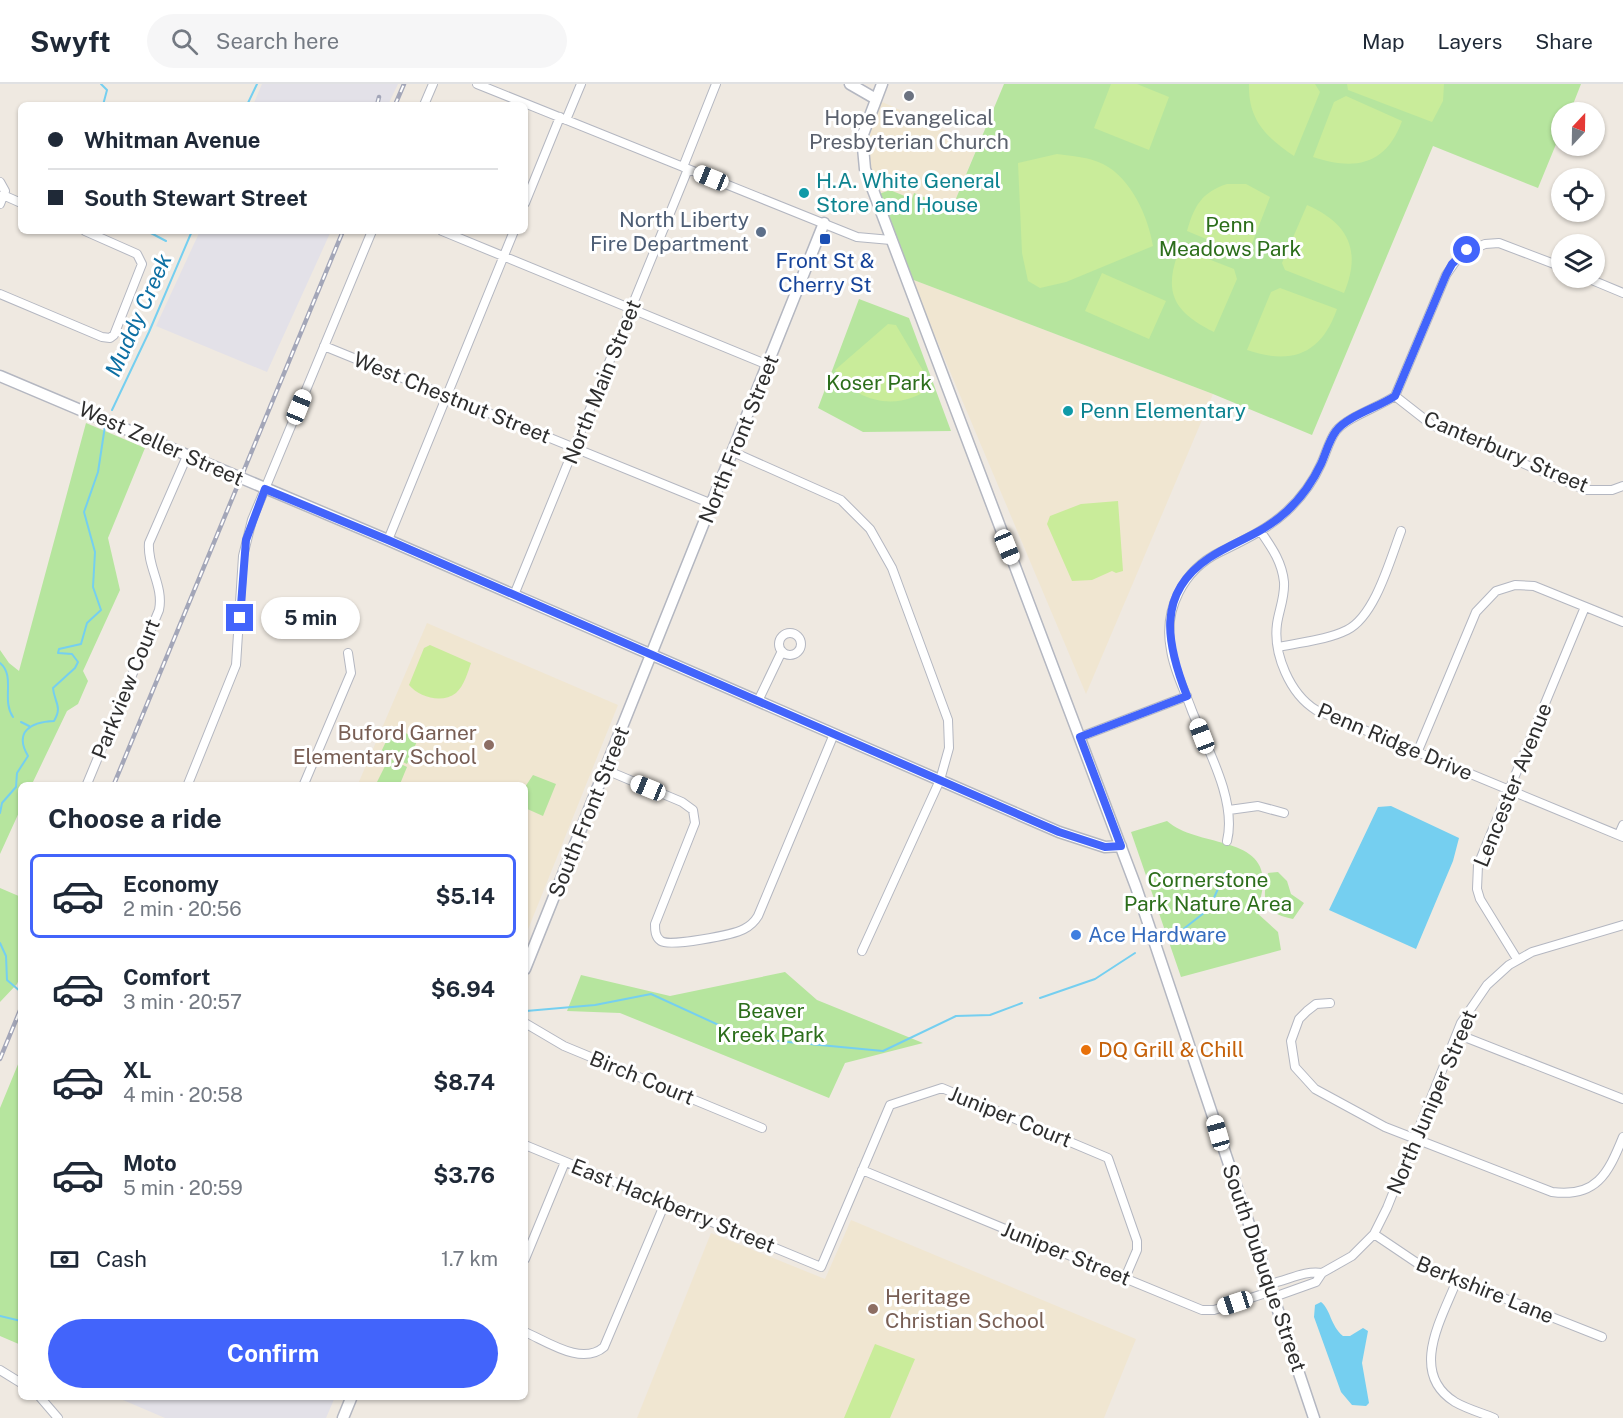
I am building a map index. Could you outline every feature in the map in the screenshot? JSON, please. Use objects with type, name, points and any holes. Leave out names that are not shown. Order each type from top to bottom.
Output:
[{"type":"street","points":[[425,102],[433,84]]},
{"type":"street","points":[[477,84],[523,102]]},
{"type":"street","points":[[528,196],[581,84]]},
{"type":"street","name":"North Main Street","points":[[514,595],[632,309],[716,84]]},
{"type":"street","points":[[850,84],[876,99],[882,84]]},
{"type":"street","name":"South Dubuque Street","points":[[876,99],[864,130],[861,146],[865,169],[1121,846],[1314,1418]]},
{"type":"street","points":[[528,104],[857,237],[891,240]]},
{"type":"street","points":[[0,182],[4,186],[0,204]]},
{"type":"street","points":[[3,195],[18,202]]},
{"type":"street","name":"North Front Street","points":[[652,655],[824,223]]},
{"type":"street","points":[[0,294],[102,337],[110,338],[114,335],[141,268],[141,259],[137,254],[92,234]]},
{"type":"street","points":[[189,782],[236,665],[244,548],[265,489],[371,234]]},
{"type":"street","points":[[449,234],[768,365]]},
{"type":"street","points":[[388,540],[513,234]]},
{"type":"street","points":[[1227,841],[1229,810],[1171,653],[1169,639],[1175,601],[1188,577],[1199,566],[1220,552],[1261,532],[1286,512],[1307,487],[1336,431],[1345,423],[1378,408],[1395,396],[1446,275],[1460,255],[1485,244],[1499,243],[1551,263]]},
{"type":"street","points":[[1605,286],[1623,293]]},
{"type":"street","name":"West Chestnut Street","points":[[324,345],[712,504]]},
{"type":"street","name":"West Zeller Street","points":[[0,376],[388,540],[1059,832],[1105,847],[1121,846]]},
{"type":"street","name":"Canterbury Street","points":[[1395,396],[1432,425],[1586,490],[1612,490],[1623,486]]},
{"type":"street","points":[[733,452],[841,500],[856,512],[880,543],[904,597],[948,720],[949,748],[940,780],[862,951]]},
{"type":"street","name":"Parkview Court","points":[[88,782],[159,610],[161,598],[150,555],[150,543],[186,456]]},
{"type":"street","points":[[1279,647],[1337,634],[1357,624],[1370,608],[1401,531]]},
{"type":"street","name":"Penn Ridge Drive","points":[[1261,532],[1278,560],[1284,580],[1283,601],[1277,626],[1279,647],[1291,682],[1300,697],[1310,706],[1417,753],[1621,836]]},
{"type":"street","points":[[1417,753],[1476,612],[1488,597],[1505,587],[1524,584],[1623,622]]},
{"type":"street","name":"Lencester Avenue","points":[[1517,959],[1480,899],[1476,878],[1478,865],[1585,607]]},
{"type":"street","points":[[758,701],[782,651]]},
{"type":"street","points":[[305,782],[351,673],[348,653]]},
{"type":"street","name":"South Front Street","points":[[528,962],[652,655]]},
{"type":"street","points":[[1080,737],[1187,696]]},
{"type":"street","points":[[606,770],[682,801],[693,810],[694,823],[655,924],[657,938],[662,942],[674,943],[738,931],[755,921],[764,906],[834,734]]},
{"type":"street","points":[[1229,810],[1258,806],[1284,813]]},
{"type":"street","points":[[1621,836],[1623,825]]},
{"type":"street","name":"North Juniper Street","points":[[1271,1291],[1316,1282],[1322,1274],[1352,1256],[1374,1234],[1388,1208],[1456,1034],[1482,991],[1517,959],[1550,945],[1623,925]]},
{"type":"street","points":[[1330,1003],[1316,1004],[1299,1018],[1291,1041],[1295,1066],[1315,1089],[1385,1127],[1552,1192],[1570,1195],[1594,1186],[1611,1166],[1623,1137]]},
{"type":"street","name":"Birch Court","points":[[528,1025],[564,1046],[762,1128]]},
{"type":"street","points":[[1456,1034],[1623,1099]]},
{"type":"street","name":"Juniper Court","points":[[821,1268],[890,1105],[938,1088],[1107,1158],[1137,1241],[1137,1250],[1125,1278]]},
{"type":"street","name":"East Hackberry Street","points":[[528,1146],[821,1268]]},
{"type":"street","points":[[528,1252],[566,1162]]},
{"type":"street","name":"Juniper Street","points":[[862,1170],[1208,1312],[1271,1291]]},
{"type":"street","points":[[528,1333],[580,1355],[593,1354],[604,1347],[665,1203]]},
{"type":"street","name":"Berkshire Lane","points":[[1374,1234],[1408,1259],[1602,1337]]},
{"type":"street","name":"North Juniper Street","points":[[1271,1291],[1311,1272],[1322,1274]]},
{"type":"street","points":[[1457,1280],[1432,1343],[1432,1374],[1441,1390],[1449,1398],[1494,1418]]},
{"type":"street","points":[[0,1370],[18,1381]]},
{"type":"street","points":[[42,1400],[58,1418]]},
{"type":"street","points":[[343,1418],[350,1400]]},
{"type":"shaded area","points":[[262,84],[398,84],[389,102],[254,102]]},
{"type":"shaded area","points":[[880,101],[978,145],[952,208],[915,193],[912,199],[890,190],[879,194],[870,171],[867,144]]},
{"type":"shaded area","points":[[199,234],[330,234],[267,372],[156,326]]},
{"type":"shaded area","points":[[911,279],[1213,394],[1086,694]]},
{"type":"shaded area","name":"Buford Garner Elementary School","points":[[427,623],[618,705],[528,930],[528,782],[359,782]]},
{"type":"shaded area","name":"Heritage Christian School","points":[[851,1220],[1136,1339],[1104,1418],[637,1418],[711,1233],[825,1279]]},
{"type":"shaded area","points":[[123,1400],[334,1400],[326,1418],[165,1418]]},
{"type":"green space","name":"Penn Meadows Park","points":[[1004,84],[1581,84],[1574,102],[1551,102],[1551,156],[1538,188],[1433,146],[1312,435],[1213,394],[911,279],[879,194],[890,190],[912,199],[914,193],[952,208]]},
{"type":"green space","points":[[1111,84],[1137,84],[1169,97],[1149,150],[1094,128]]},
{"type":"green space","points":[[1249,84],[1315,84],[1320,92],[1294,156],[1275,142],[1255,118],[1249,97]]},
{"type":"green space","points":[[1347,84],[1444,84],[1443,101],[1432,122],[1348,90]]},
{"type":"green space","points":[[1346,96],[1402,121],[1395,136],[1387,147],[1367,161],[1342,163],[1313,157],[1334,102]]},
{"type":"green space","points":[[1057,154],[1098,162],[1122,178],[1137,199],[1147,222],[1153,246],[1066,282],[1040,288],[1028,281],[1022,253],[1018,163]]},
{"type":"green space","points":[[1227,184],[1246,184],[1270,197],[1250,249],[1240,253],[1187,231],[1200,201],[1211,191]]},
{"type":"green space","points":[[1307,205],[1333,220],[1348,240],[1352,264],[1344,293],[1285,270],[1282,263]]},
{"type":"green space","points":[[1180,248],[1234,269],[1237,279],[1214,332],[1189,317],[1175,299],[1172,277]]},
{"type":"green space","points":[[1102,273],[1166,301],[1149,339],[1085,311]]},
{"type":"green space","points":[[1280,288],[1337,309],[1330,325],[1313,346],[1291,356],[1277,356],[1247,350],[1271,292]]},
{"type":"green space","name":"Koser Park","points":[[859,299],[909,318],[951,431],[863,432],[818,408]]},
{"type":"green space","points":[[888,324],[896,325],[932,386],[907,399],[880,401],[854,390],[835,370]]},
{"type":"green space","points":[[86,423],[145,448],[108,538],[120,590],[83,671],[88,681],[78,704],[67,711],[33,782],[18,782],[18,815],[0,854],[0,650],[9,663],[19,671]]},
{"type":"green space","points":[[1118,501],[1123,571],[1116,573],[1112,571],[1092,580],[1072,581],[1047,524],[1050,516],[1081,504]]},
{"type":"green space","points":[[430,645],[471,663],[461,687],[456,693],[444,698],[425,696],[409,685],[424,648]]},
{"type":"green space","points":[[393,727],[418,739],[407,764],[381,752]]},
{"type":"green space","points":[[389,758],[407,767],[401,782],[377,782]]},
{"type":"green space","points":[[533,775],[556,784],[543,816],[528,809],[528,782]]},
{"type":"green space","name":"Cornerstone Park Nature Area","points":[[1167,821],[1182,830],[1237,847],[1251,855],[1261,868],[1263,886],[1256,912],[1278,932],[1281,950],[1181,977],[1131,832]]},
{"type":"green space","points":[[1278,872],[1287,881],[1291,894],[1304,903],[1293,919],[1275,913],[1270,909],[1265,898],[1268,873]]},
{"type":"green space","points":[[0,888],[18,896],[18,982],[0,1002]]},
{"type":"green space","name":"Beaver Kreek Park","points":[[785,972],[817,1000],[923,1043],[845,1063],[829,1098],[620,1013],[567,1011],[581,975],[670,996]]},
{"type":"green space","points":[[18,1064],[18,1344],[0,1336],[0,1108]]},
{"type":"green space","points":[[875,1344],[915,1359],[890,1418],[844,1418]]},
{"type":"water","points":[[1391,806],[1459,838],[1453,861],[1416,949],[1329,910],[1378,807]]},
{"type":"water","points":[[1321,1302],[1327,1309],[1335,1327],[1343,1336],[1350,1336],[1363,1328],[1368,1331],[1362,1363],[1369,1403],[1366,1406],[1352,1405],[1341,1392],[1314,1317],[1315,1305]]},
{"type":"waterway","points":[[101,84],[107,90],[104,102]]},
{"type":"waterway","name":"Muddy Creek","points":[[248,102],[257,84]]},
{"type":"waterway","points":[[153,234],[166,241]]},
{"type":"waterway","name":"Muddy Creek","points":[[112,410],[149,332],[191,234]]},
{"type":"waterway","name":"Muddy Creek","points":[[0,813],[2,803],[16,787],[17,773],[28,756],[24,748],[24,735],[32,726],[54,721],[58,708],[53,688],[75,668],[78,662],[72,654],[58,653],[59,649],[81,644],[87,623],[101,610],[93,587],[95,552],[84,512],[98,472],[105,426]]},
{"type":"waterway","points":[[0,663],[7,675],[8,703],[13,717]]},
{"type":"waterway","points":[[21,722],[29,726]]},
{"type":"waterway","points":[[1177,934],[1209,909],[1225,873]]},
{"type":"waterway","name":"Muddy Creek","points":[[0,943],[6,956],[7,980],[18,989]]},
{"type":"waterway","points":[[1040,998],[1095,979],[1135,953]]},
{"type":"waterway","points":[[528,1011],[595,1005],[651,994],[747,1038],[883,1051],[956,1016],[990,1015],[1022,1003]]},
{"type":"waterway","name":"Muddy Creek","points":[[0,1316],[18,1320]]},
{"type":"railway","points":[[396,102],[404,84]]},
{"type":"railway","points":[[378,102],[379,97]]},
{"type":"railway","points":[[115,782],[342,234]]},
{"type":"railway","points":[[0,1059],[18,1015]]},
{"type":"place","name":"Hope Evangelical Presbyterian Church","points":[[909,96]]},
{"type":"place","name":"H.A. White General Store and House","points":[[804,193]]},
{"type":"place","name":"North Liberty Fire Department","points":[[761,232]]},
{"type":"place","name":"Front St & Cherry St","points":[[825,239]]},
{"type":"place","name":"Penn Elementary","points":[[1068,411]]},
{"type":"place","name":"Buford Garner Elementary School","points":[[489,745]]},
{"type":"place","name":"Ace Hardware","points":[[1076,935]]},
{"type":"place","name":"DQ Grill & Chill","points":[[1086,1050]]},
{"type":"place","name":"Heritage Christian School","points":[[873,1309]]},
{"type":"route","points":[[240,618],[246,540],[265,489],[388,540],[1059,832],[1105,847],[1121,846],[1080,737],[1187,696],[1171,653],[1169,639],[1171,614],[1180,589],[1188,577],[1209,558],[1261,532],[1286,512],[1314,478],[1336,431],[1345,423],[1378,408],[1395,396],[1446,275],[1452,264],[1467,250]]}]
